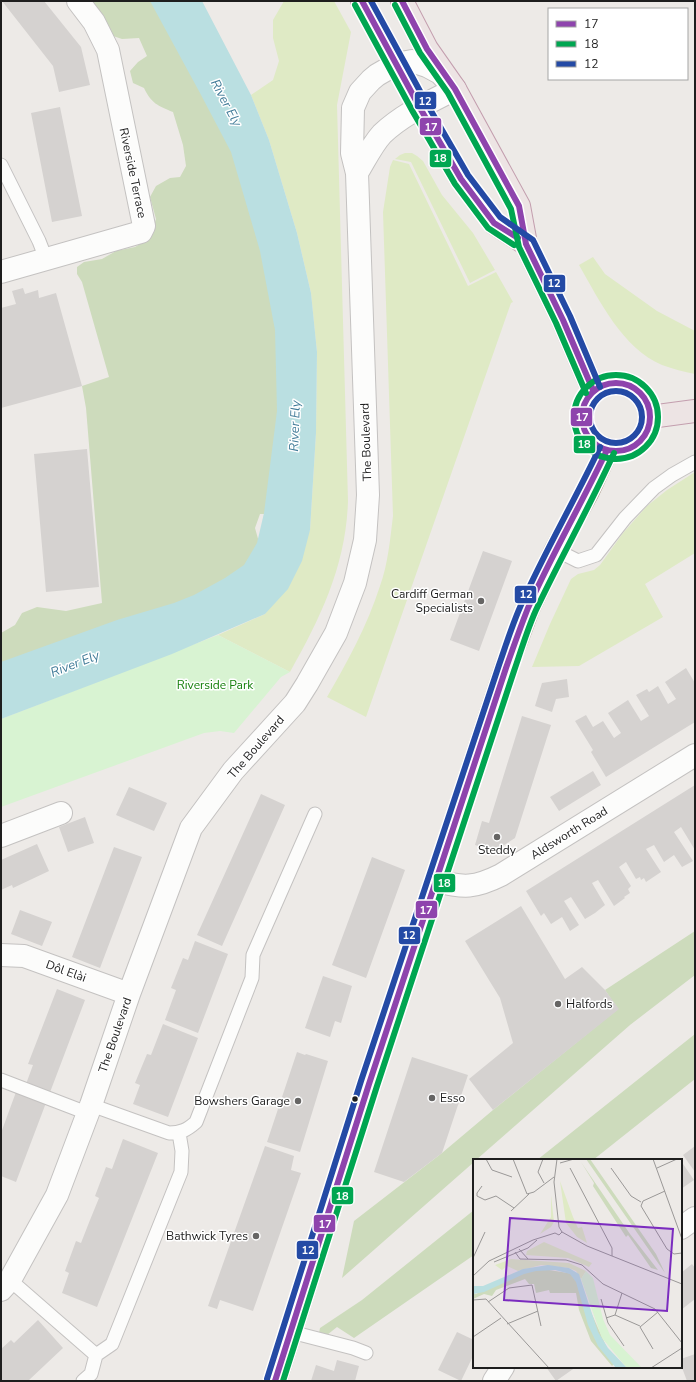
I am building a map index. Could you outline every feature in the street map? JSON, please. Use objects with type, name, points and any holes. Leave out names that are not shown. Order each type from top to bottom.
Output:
[{"type":"highway","points":[[362,1],[420,108],[461,179],[494,223],[526,244]]},
{"type":"highway","points":[[402,1],[427,49],[456,89],[519,206],[526,244],[563,320],[593,390]]},
{"type":"highway","points":[[618,383],[630,386],[640,393],[647,404],[650,417],[648,430],[641,441],[631,448],[619,452],[607,450],[592,442],[585,433],[582,422],[582,411],[585,401],[593,390],[607,384],[618,383]]},
{"type":"highway","points":[[650,417],[695,411]]},
{"type":"main road","points":[[275,1381],[326,1219],[506,668],[528,609],[556,550],[588,491],[607,450]]},
{"type":"street","name":"Riverside Terrace","points":[[1,272],[141,232],[144,226],[108,50],[94,22],[78,1]]},
{"type":"street","name":"The Boulevard","points":[[5,1285],[57,1195],[129,994],[191,828],[234,771],[295,703],[336,633],[355,583],[365,540],[368,495],[358,173],[352,153],[362,147],[353,108],[358,96],[367,84],[377,75],[396,64],[412,61],[427,66],[440,73],[456,89]]},
{"type":"street","points":[[362,147],[382,135],[401,118],[456,89]]},
{"type":"street","name":"Aldsworth Road","points":[[436,882],[456,886],[473,886],[501,875],[695,755]]},
{"type":"street","points":[[1,836],[61,813]]},
{"type":"street","name":"Dôl Elài","points":[[1,956],[24,956],[129,994]]},
{"type":"street","points":[[682,1227],[695,1218]]},
{"type":"street","points":[[494,1381],[501,1368]]},
{"type":"lane","points":[[1,165],[39,241],[46,259]]},
{"type":"lane","points":[[556,550],[578,561],[596,555],[625,518],[654,488],[672,475],[695,462]]},
{"type":"lane","points":[[1,1080],[169,1133],[179,1133],[187,1130],[196,1122],[252,978],[253,955],[315,814]]},
{"type":"lane","points":[[83,1381],[91,1374],[96,1355],[112,1344],[181,1172],[182,1151],[179,1133]]},
{"type":"lane","points":[[5,1285],[96,1355]]},
{"type":"lane","points":[[291,1332],[353,1348],[366,1353]]},
{"type":"green space","points":[[93,1],[159,1],[220,77],[279,312],[277,514],[260,514],[255,528],[262,553],[259,576],[1,688],[1,633],[15,625],[22,613],[37,607],[66,611],[102,603],[86,408],[82,386],[109,377],[82,282],[77,274],[77,267],[84,262],[102,259],[116,251],[135,247],[150,238],[156,219],[150,197],[156,186],[170,178],[180,177],[186,166],[183,145],[173,112],[152,101],[144,88],[133,83],[130,71],[138,62],[147,56],[139,38],[122,39],[110,35],[96,11]]},
{"type":"green space","points":[[284,1],[334,1],[351,32],[337,105],[348,501],[346,524],[337,569],[330,590],[312,631],[290,672],[218,635],[265,614],[310,530],[316,433],[317,352],[311,293],[297,233],[269,140],[251,95],[273,80],[279,61],[273,38],[273,20]]},
{"type":"green space","points":[[405,153],[412,153],[423,161],[442,195],[473,233],[495,270],[470,283],[411,162],[395,159]]},
{"type":"green space","points":[[393,160],[409,164],[468,286],[496,272],[513,302],[511,303],[366,717],[327,697],[356,643],[375,601],[383,578],[391,534],[393,516],[383,212],[390,167]]},
{"type":"green space","points":[[593,257],[605,274],[657,311],[695,331],[695,374],[662,365],[648,358],[635,348],[624,336],[604,308],[579,265]]},
{"type":"green space","points":[[695,472],[695,553],[645,584],[663,617],[579,666],[532,667],[571,579],[578,574],[594,570],[600,565],[623,533],[647,506],[667,490]]},
{"type":"green space","name":"Riverside Park","points":[[218,635],[290,672],[281,677],[234,733],[220,731],[204,733],[1,807],[1,719]]},
{"type":"green space","points":[[695,931],[695,975],[630,1025],[477,1159],[473,1159],[473,1163],[342,1278],[354,1221],[442,1153],[618,1009],[605,990]]},
{"type":"green space","points":[[695,1034],[695,1079],[594,1159],[538,1159]]},
{"type":"green space","points":[[473,1211],[473,1256],[354,1338],[337,1327],[317,1343],[320,1328],[362,1300]]},
{"type":"water","name":"River Ely","points":[[150,1],[202,1],[251,95],[269,140],[297,233],[311,293],[317,352],[316,433],[310,530],[302,561],[288,589],[265,614],[172,654],[1,719],[1,662],[117,620],[174,603],[194,595],[225,578],[244,565],[257,543],[264,513],[277,411],[275,330],[260,251],[231,152]]},
{"type":"building","points":[[2,1],[44,1],[81,47],[90,85],[59,92],[53,66]]},
{"type":"building","points":[[60,107],[82,216],[52,222],[31,113]]},
{"type":"building","points":[[23,288],[25,294],[38,290],[39,298],[56,293],[82,386],[1,408],[1,308],[16,304],[12,291]]},
{"type":"building","points":[[87,449],[99,587],[46,592],[34,454]]},
{"type":"building","name":"Cardiff German Specialists","points":[[483,551],[512,561],[479,651],[450,640]]},
{"type":"building","points":[[686,668],[695,683],[695,722],[606,777],[591,752],[593,750],[575,721],[586,715],[593,727],[603,721],[614,738],[621,733],[608,713],[628,700],[641,721],[649,716],[636,695],[647,689],[649,692],[658,686],[668,704],[676,699],[665,682]]},
{"type":"building","points":[[567,679],[569,697],[556,699],[552,712],[535,706],[542,683]]},
{"type":"building","points":[[522,716],[551,725],[515,838],[495,851],[475,845],[482,821],[489,823]]},
{"type":"building","points":[[593,771],[601,785],[559,811],[550,797]]},
{"type":"building","points":[[695,785],[695,850],[681,827],[674,832],[693,861],[682,867],[674,855],[664,862],[654,845],[646,849],[661,872],[646,882],[644,878],[641,880],[640,877],[636,879],[626,862],[619,867],[631,886],[628,889],[630,893],[614,906],[598,880],[592,883],[605,905],[595,913],[585,919],[571,897],[564,901],[579,925],[570,931],[562,917],[551,924],[544,913],[541,916],[526,891]]},
{"type":"building","points":[[129,787],[167,803],[154,831],[116,815]]},
{"type":"building","points":[[261,794],[285,805],[222,946],[197,935]]},
{"type":"building","points":[[85,817],[94,843],[68,852],[59,827]]},
{"type":"building","points":[[37,844],[49,871],[13,888],[12,885],[1,890],[1,860]]},
{"type":"building","points":[[114,847],[142,857],[100,968],[72,957]]},
{"type":"building","points":[[372,857],[405,870],[366,978],[332,965]]},
{"type":"building","name":"Halfords","points":[[521,906],[565,979],[582,967],[605,990],[619,1009],[493,1110],[469,1079],[513,1043],[500,998],[465,941]]},
{"type":"building","points":[[20,910],[52,922],[42,946],[11,934]]},
{"type":"building","points":[[195,941],[228,954],[198,1033],[165,1020],[176,990],[171,988],[183,958],[188,960]]},
{"type":"building","points":[[323,976],[352,986],[341,1023],[335,1021],[330,1037],[305,1028]]},
{"type":"building","points":[[57,989],[85,1000],[16,1182],[1,1176],[1,1133],[16,1092],[22,1095],[33,1065],[28,1064]]},
{"type":"building","points":[[163,1024],[198,1038],[168,1117],[133,1104],[140,1085],[135,1083],[147,1054],[151,1055]]},
{"type":"building","name":"Bowshers Garage","points":[[297,1052],[328,1061],[300,1152],[267,1142]]},
{"type":"building","points":[[412,1057],[468,1075],[442,1153],[404,1182],[374,1172]]},
{"type":"building","points":[[123,1139],[158,1153],[97,1307],[62,1293],[69,1273],[65,1271],[76,1241],[81,1243],[99,1198],[95,1196],[106,1167],[112,1169]]},
{"type":"building","name":"Bathwick Tyres","points":[[265,1146],[294,1156],[291,1170],[301,1173],[253,1311],[220,1300],[217,1309],[208,1306]]},
{"type":"building","points":[[695,1146],[695,1172],[683,1155]]},
{"type":"building","points":[[682,1162],[694,1180],[682,1188]]},
{"type":"building","points":[[692,1264],[695,1268],[695,1299],[682,1309],[682,1272]]},
{"type":"building","points":[[38,1320],[63,1348],[28,1381],[1,1381],[1,1349],[11,1340],[14,1343]]},
{"type":"building","points":[[457,1332],[473,1340],[473,1356],[461,1381],[438,1370]]},
{"type":"building","points":[[695,1354],[695,1381],[687,1381],[682,1368],[682,1359]]},
{"type":"building","points":[[337,1360],[359,1366],[355,1381],[311,1381],[316,1365],[334,1371]]},
{"type":"building","points":[[547,1368],[575,1368],[556,1381]]},
{"type":"transit line","name":"17","points":[[362,1],[420,108],[461,179],[494,223],[518,238]]},
{"type":"transit line","name":"12","points":[[371,1],[427,104],[468,175],[500,217],[533,240],[570,316],[600,387]]},
{"type":"transit line","name":"17","points":[[402,1],[427,49],[455,89],[519,206],[526,244],[563,320],[593,390]]},
{"type":"transit line","name":"18","points":[[355,5],[413,112],[455,184],[488,228],[514,245]]},
{"type":"transit line","name":"18","points":[[395,5],[420,53],[448,93],[511,209],[519,247],[556,323],[586,393]]},
{"type":"transit line","name":"18","points":[[616,375],[632,378],[646,387],[655,401],[658,417],[655,433],[646,447],[632,456],[616,459],[600,456],[586,447],[577,433],[574,417],[577,401],[586,387],[600,378],[616,375]]},
{"type":"transit line","name":"17","points":[[616,383],[629,386],[640,393],[647,404],[650,417],[647,430],[640,441],[629,448],[616,451],[603,448],[592,441],[585,430],[582,417],[585,404],[592,393],[603,386],[616,383]]},
{"type":"transit line","name":"12","points":[[611,391],[621,391],[630,395],[638,403],[642,412],[642,417],[642,422],[638,431],[630,439],[621,443],[611,443],[602,439],[594,431],[590,422],[590,412],[594,403],[602,395],[611,391]]},
{"type":"transit line","name":"12","points":[[267,1379],[361,1081],[512,628],[540,565],[600,447]]},
{"type":"transit line","name":"17","points":[[275,1381],[369,1084],[506,668],[537,588],[607,450]]},
{"type":"transit line","name":"18","points":[[283,1381],[377,1086],[527,633],[536,610],[614,453]]},
{"type":"place","name":"Cardiff German Specialists","points":[[481,601]]},
{"type":"place","name":"Steddy","points":[[497,837]]},
{"type":"place","name":"Halfords","points":[[558,1004]]},
{"type":"place","name":"Esso","points":[[432,1098]]},
{"type":"place","name":"Bowshers Garage","points":[[298,1101]]},
{"type":"place","name":"Bathwick Tyres","points":[[256,1236]]}]
